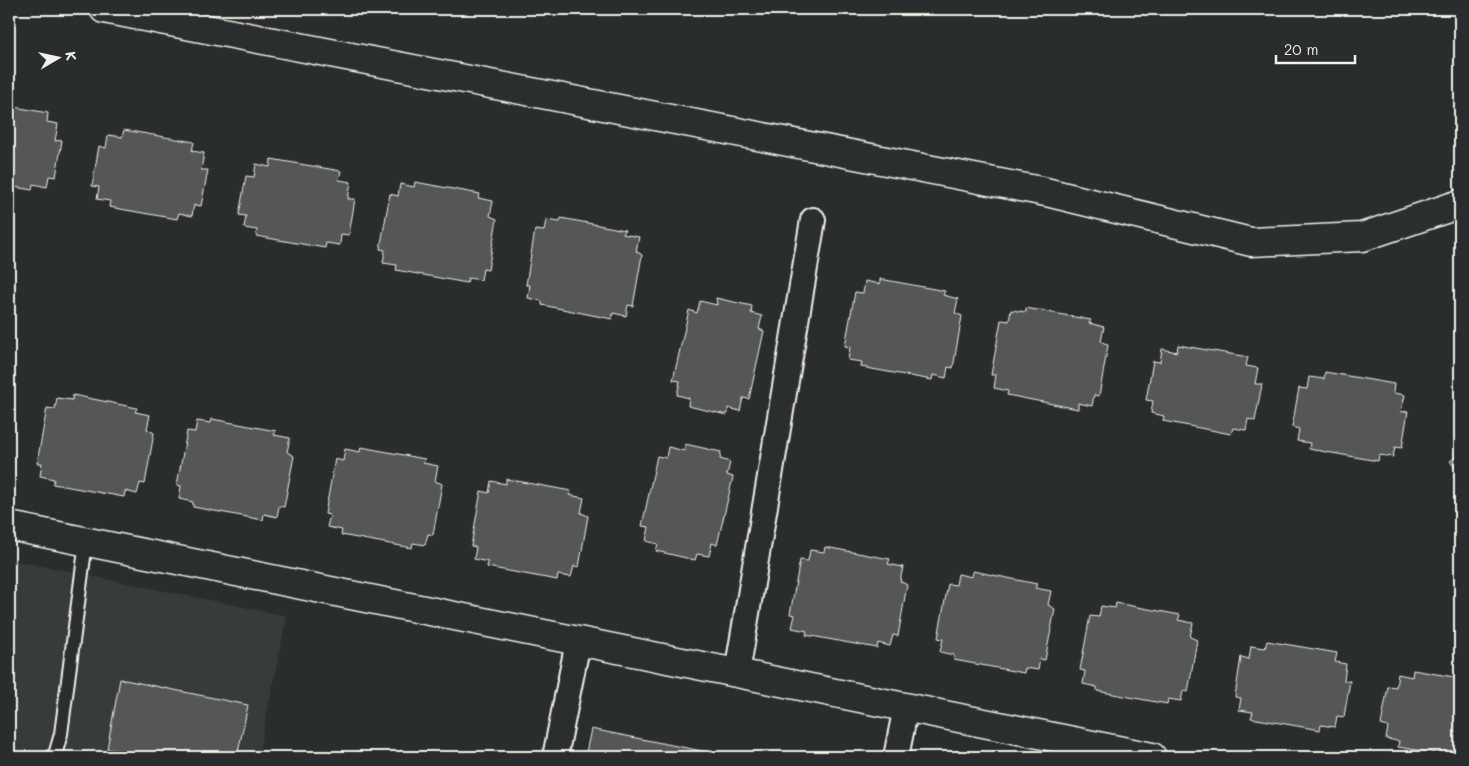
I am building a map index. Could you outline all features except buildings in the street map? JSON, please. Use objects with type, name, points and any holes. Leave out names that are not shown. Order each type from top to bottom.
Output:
[{"type":"street","points":[[104,9],[1046,192],[1251,242],[1362,237],[1460,204]]},
{"type":"street","points":[[737,673],[813,220]]},
{"type":"street","points":[[9,526],[1152,757]]},
{"type":"street","points":[[555,757],[578,642]]},
{"type":"street","points":[[896,757],[906,707]]},
{"type":"lane","points":[[50,757],[55,755],[61,734],[86,542]]},
{"type":"shaded area","points":[[9,559],[287,616],[258,757],[9,757]]}]
